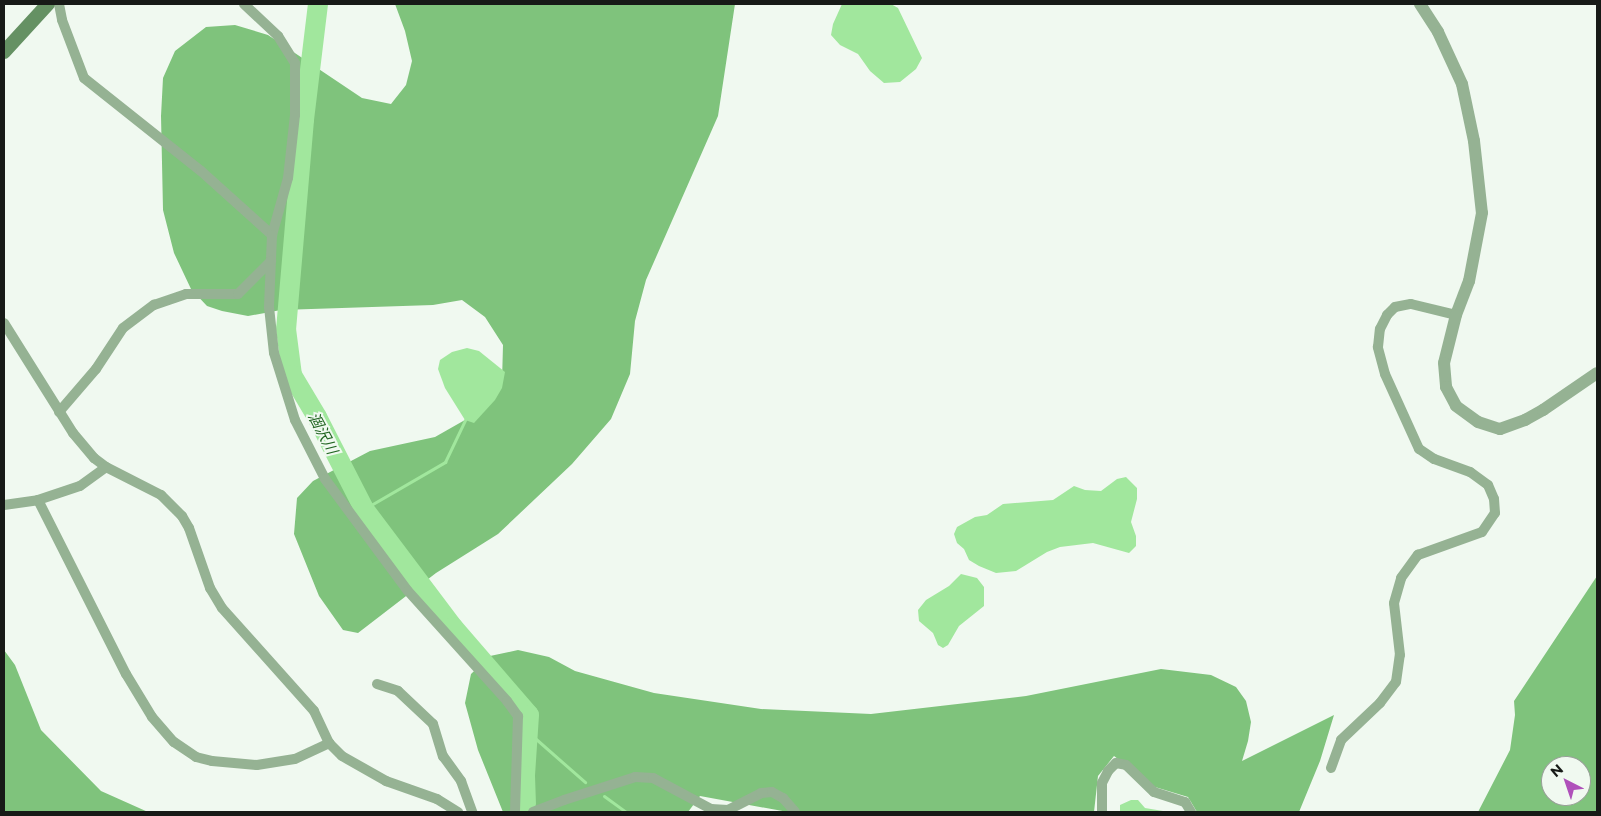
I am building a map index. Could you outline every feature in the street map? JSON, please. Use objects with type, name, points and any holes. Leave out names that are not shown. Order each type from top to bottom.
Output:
[{"type":"main road","points":[[4,52],[48,4]]},
{"type":"street","points":[[60,4],[62,20],[84,78],[201,171],[272,235]]},
{"type":"street","points":[[244,4],[278,36],[295,63],[295,115],[288,178],[272,235],[269,307],[274,353],[295,420],[325,479],[408,591],[507,701],[518,716],[515,812]]},
{"type":"street","points":[[1420,4],[1438,32],[1462,84],[1474,141],[1482,213],[1469,281],[1456,315],[1444,363],[1446,387],[1456,406],[1478,422],[1500,429],[1543,410],[1597,373]]},
{"type":"street","points":[[59,412],[96,369],[123,328],[154,305],[186,294],[238,294],[271,261]]},
{"type":"street","points":[[1332,768],[1341,740],[1380,703],[1396,682],[1400,654],[1394,603],[1401,578],[1418,555],[1482,532],[1496,514],[1494,499],[1488,485],[1470,472],[1434,459],[1420,449],[1385,374],[1378,347],[1380,329],[1387,315],[1395,307],[1411,304],[1456,315]]},
{"type":"street","points":[[4,322],[72,433],[94,458],[106,467],[161,495],[182,516],[189,528],[210,588],[222,608],[314,711],[329,743],[342,756],[386,781],[437,799],[458,812]]},
{"type":"street","points":[[4,505],[38,500],[80,486],[106,467]]},
{"type":"street","points":[[38,500],[126,674],[152,717],[174,742],[196,756],[212,761],[257,765],[295,759],[329,743]]},
{"type":"street","points":[[377,684],[398,691],[432,724],[443,756],[461,781],[472,812]]},
{"type":"street","points":[[1102,812],[1102,784],[1108,771],[1116,763],[1126,764],[1154,792],[1185,802],[1191,812]]},
{"type":"street","points":[[533,812],[635,777],[653,778],[711,809],[728,810],[761,793],[772,792],[784,798],[795,812]]},
{"type":"shaded area","points":[[395,4],[735,4],[718,116],[646,280],[635,321],[630,374],[611,419],[572,464],[498,534],[436,573],[358,633],[343,630],[319,596],[294,534],[297,498],[313,481],[370,451],[435,437],[486,408],[502,381],[503,345],[485,317],[462,300],[433,305],[281,310],[248,316],[207,306],[191,289],[174,253],[163,210],[161,116],[163,78],[175,51],[206,27],[235,25],[268,35],[362,98],[391,104],[406,85],[412,61],[405,31]]},
{"type":"shaded area","points":[[842,4],[891,4],[898,8],[922,58],[916,69],[900,82],[884,83],[870,71],[858,54],[840,45],[831,35],[833,24]]},
{"type":"shaded area","points":[[467,348],[479,351],[505,372],[502,388],[495,400],[474,423],[465,420],[445,388],[438,369],[440,360],[452,352]]},
{"type":"shaded area","points":[[1126,477],[1137,488],[1137,499],[1131,522],[1136,536],[1136,546],[1129,553],[1093,543],[1060,547],[1047,552],[1016,571],[996,573],[969,560],[964,549],[957,543],[954,534],[957,527],[975,517],[987,515],[1003,504],[1053,500],[1074,486],[1085,490],[1101,491],[1117,479]]},
{"type":"shaded area","points":[[961,574],[977,578],[984,587],[984,606],[959,626],[948,645],[943,648],[938,645],[933,633],[919,621],[918,610],[926,600],[949,586]]},
{"type":"shaded area","points":[[1597,576],[1597,812],[1478,812],[1510,750],[1515,715],[1514,701]]},
{"type":"shaded area","points":[[4,650],[15,665],[41,730],[101,791],[148,812],[4,812]]},
{"type":"shaded area","points":[[518,650],[549,657],[575,671],[654,693],[761,709],[871,714],[1026,696],[1161,669],[1211,675],[1236,687],[1246,701],[1251,722],[1242,761],[1334,715],[1320,761],[1299,812],[1197,812],[1188,797],[1155,787],[1114,756],[1098,776],[1094,812],[788,812],[700,796],[688,812],[503,812],[478,750],[465,703],[471,674],[490,656]]},
{"type":"shaded area","points":[[1131,800],[1138,800],[1145,808],[1169,812],[1120,812],[1120,805]]},
{"type":"waterway","name":"涸沢川","points":[[318,4],[304,120],[286,329],[292,375],[317,417],[364,509],[453,627],[529,715],[525,776],[526,804]]},
{"type":"waterway","points":[[364,509],[445,462],[465,420]]},
{"type":"waterway","points":[[528,732],[585,782]]},
{"type":"waterway","points":[[604,796],[626,812]]}]
